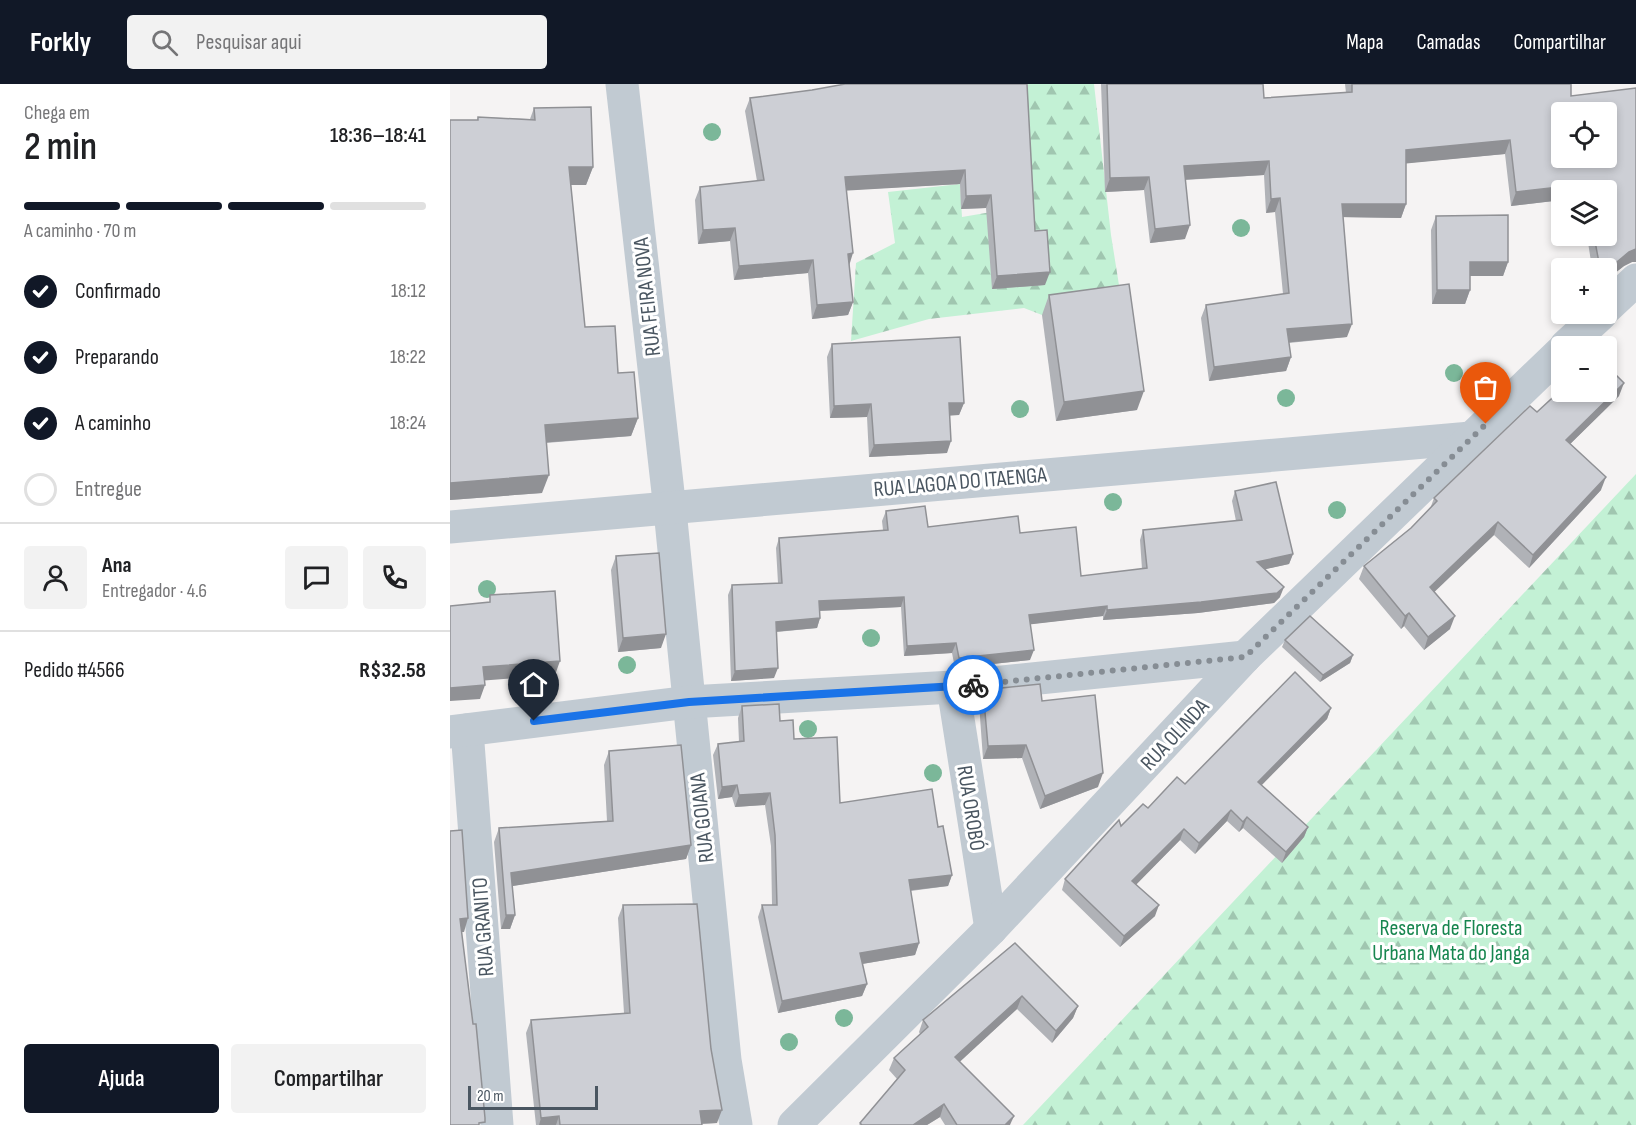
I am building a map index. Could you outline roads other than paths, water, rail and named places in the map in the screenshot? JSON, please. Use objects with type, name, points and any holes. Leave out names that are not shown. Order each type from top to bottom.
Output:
[{"type":"street","name":"RUA FEIRA NOVA","points":[[622,84],[670,510]]},
{"type":"street","points":[[1617,298],[1636,280]]},
{"type":"street","points":[[1577,336],[1590,324]]},
{"type":"street","name":"RUA OLINDA","points":[[794,1125],[991,929],[1245,657],[1551,362]]},
{"type":"street","name":"RUA LAGOA DO ITAENGA","points":[[450,528],[670,510],[863,489],[1471,438]]},
{"type":"street","name":"RUA GOIANA","points":[[670,510],[725,1060],[736,1125]]},
{"type":"street","points":[[459,731],[689,702],[953,687],[1245,657]]},
{"type":"street","name":"RUA OROBÓ","points":[[953,687],[991,929]]},
{"type":"street","name":"RUA GRANITO","points":[[459,731],[497,1125]]},
{"type":"park label","name":"Reserva de Floresta Urbana Mata do Janga","points":[[1451,940]]}]
